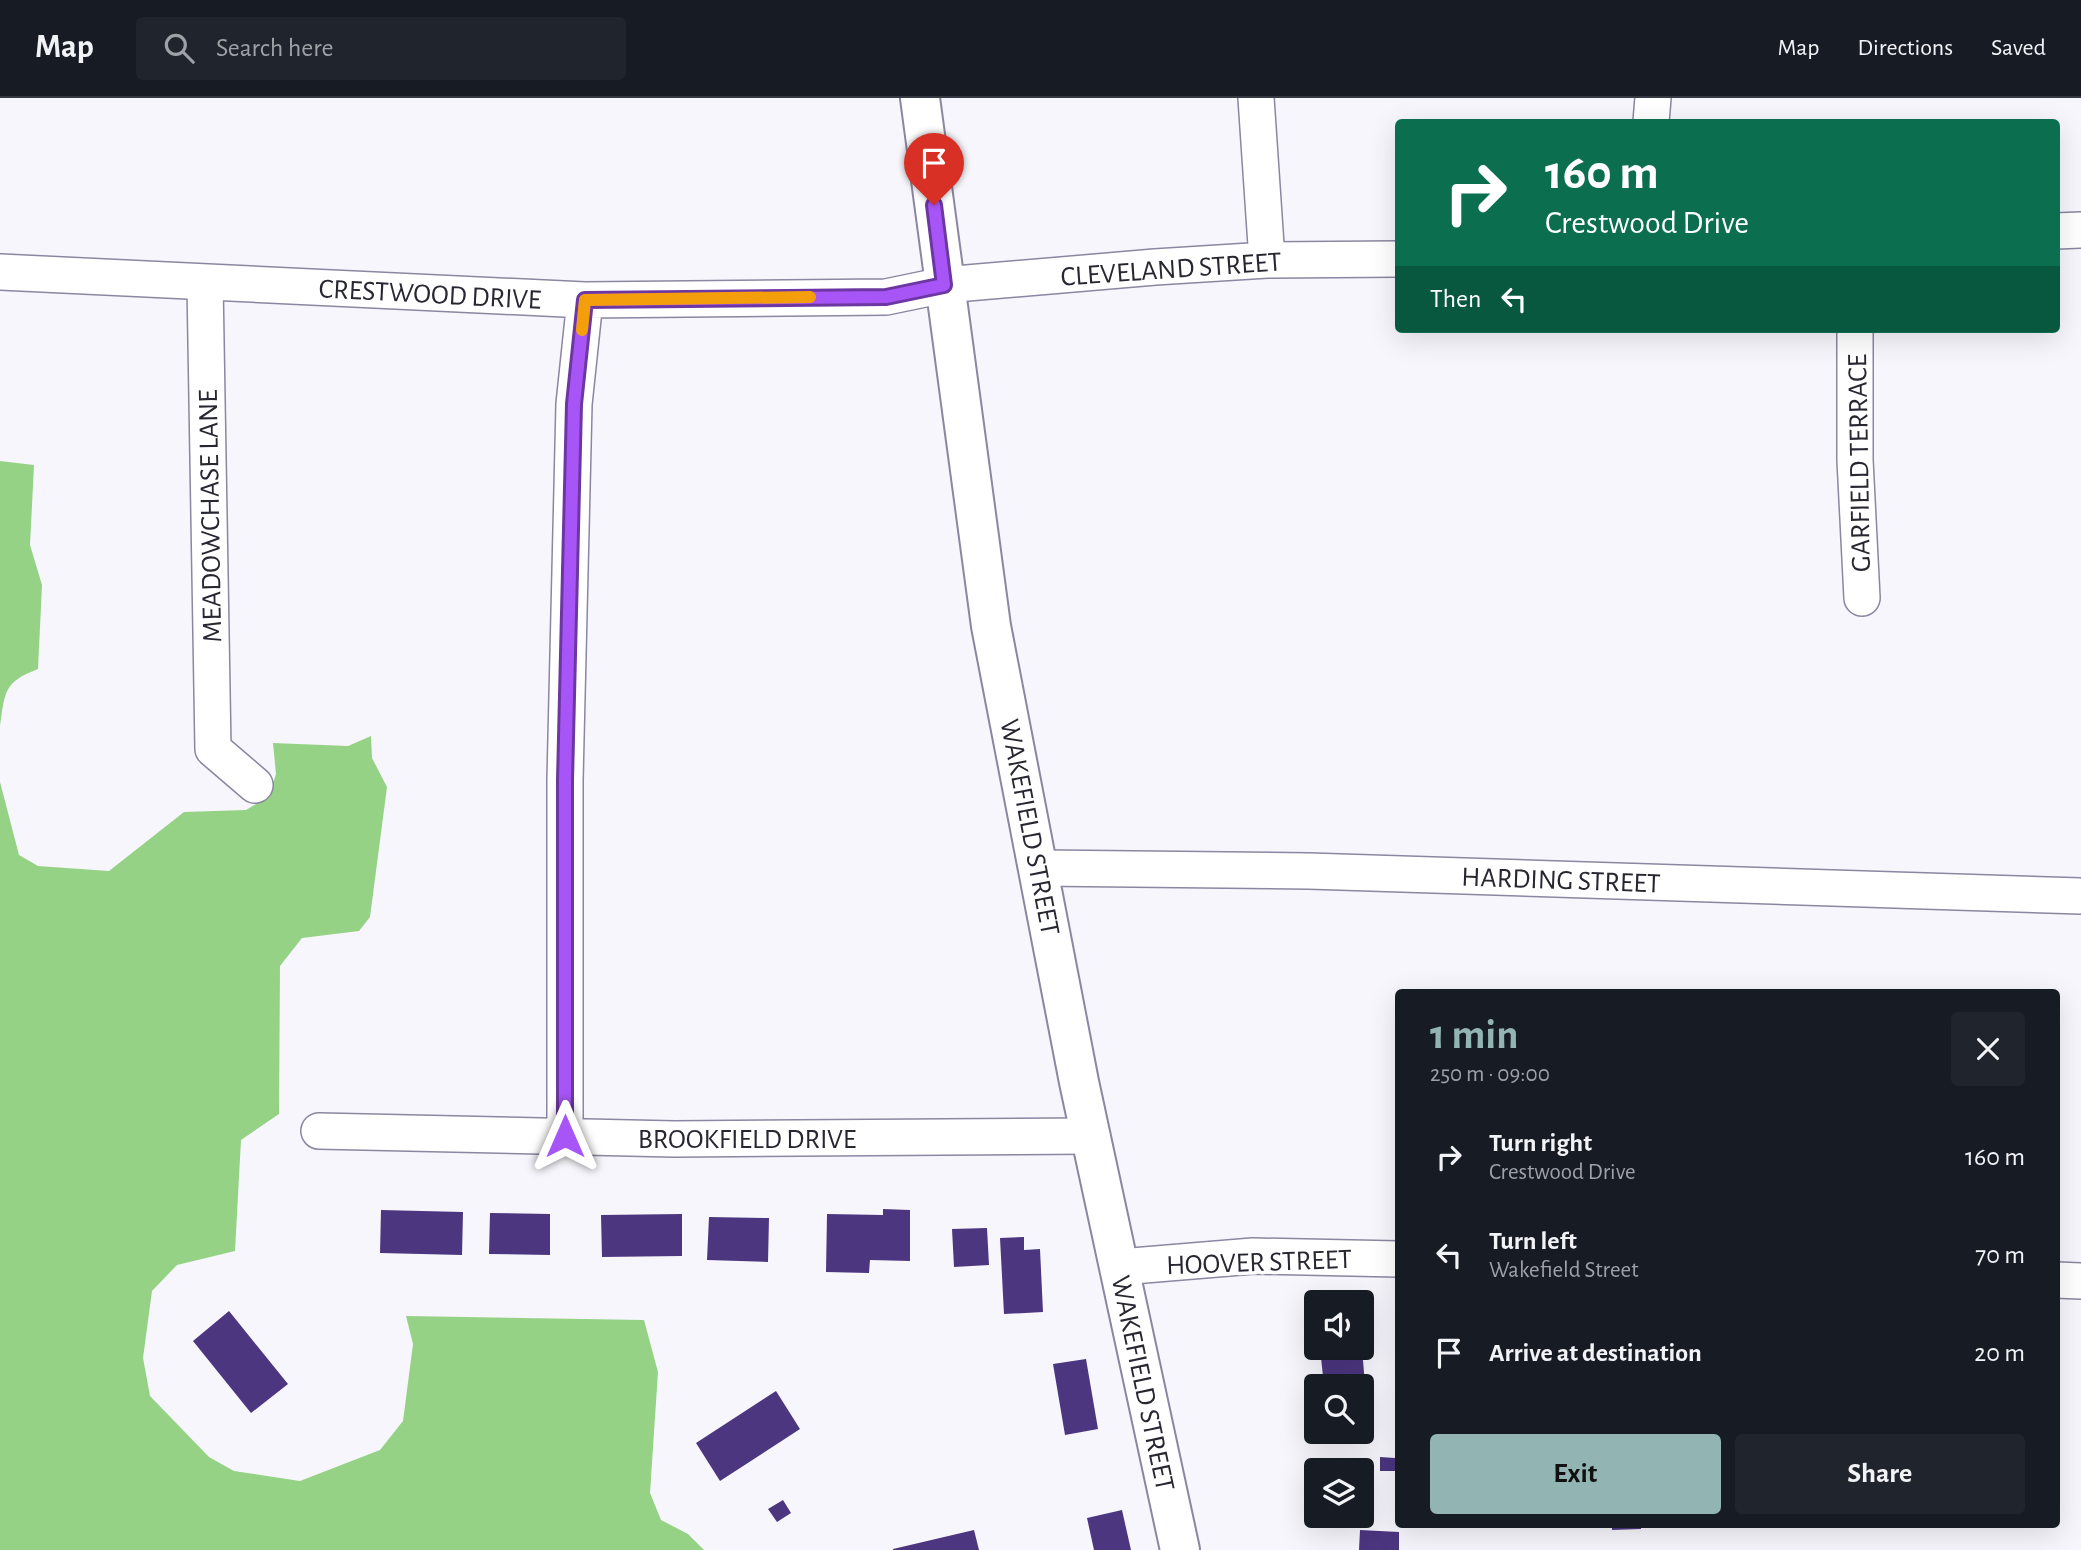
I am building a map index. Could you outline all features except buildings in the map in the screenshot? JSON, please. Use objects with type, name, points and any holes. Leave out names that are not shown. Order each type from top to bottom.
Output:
[{"type":"street","name":"WAKEFIELD STREET","points":[[920,98],[991,626],[1091,1136],[1180,1550]]},
{"type":"street","points":[[1256,98],[1267,260]]},
{"type":"street","points":[[1651,119],[1653,98]]},
{"type":"street","points":[[2060,231],[2081,230]]},
{"type":"street","name":"CLEVELAND STREET","points":[[944,285],[1267,260],[1395,259]]},
{"type":"street","name":"CRESTWOOD DRIVE","points":[[0,272],[585,300],[886,297],[944,285]]},
{"type":"street","name":"MEADOWCHASE LANE","points":[[205,283],[213,748],[254,785]]},
{"type":"street","points":[[565,1136],[565,780],[574,404],[585,300]]},
{"type":"street","name":"GARFIELD TERRACE","points":[[1855,333],[1854,460],[1861,598]]},
{"type":"street","name":"HARDING STREET","points":[[1040,868],[1309,871],[2081,896]]},
{"type":"street","name":"BROOKFIELD DRIVE","points":[[319,1131],[674,1139],[1091,1136]]},
{"type":"street","name":"HOOVER STREET","points":[[1121,1267],[1253,1256],[1395,1259]]},
{"type":"street","points":[[2060,1280],[2081,1281]]},
{"type":"green space","points":[[0,461],[34,465],[30,545],[42,585],[38,669],[18,678],[8,689],[0,726]]},
{"type":"green space","points":[[371,736],[372,758],[387,787],[370,917],[359,931],[302,938],[280,966],[279,1114],[241,1140],[235,1251],[177,1265],[152,1291],[143,1358],[150,1396],[209,1457],[234,1471],[300,1481],[380,1450],[403,1421],[413,1344],[406,1316],[644,1320],[658,1372],[650,1493],[661,1520],[688,1534],[704,1550],[0,1550],[0,782],[19,855],[38,866],[109,871],[184,812],[246,810],[269,796],[276,774],[273,743],[348,746]]},
{"type":"slow traffic","points":[[582,330],[585,300],[810,297]]},
{"type":"route","points":[[565,1136],[565,780],[574,404],[585,300],[886,297],[944,285],[934,205]]}]
